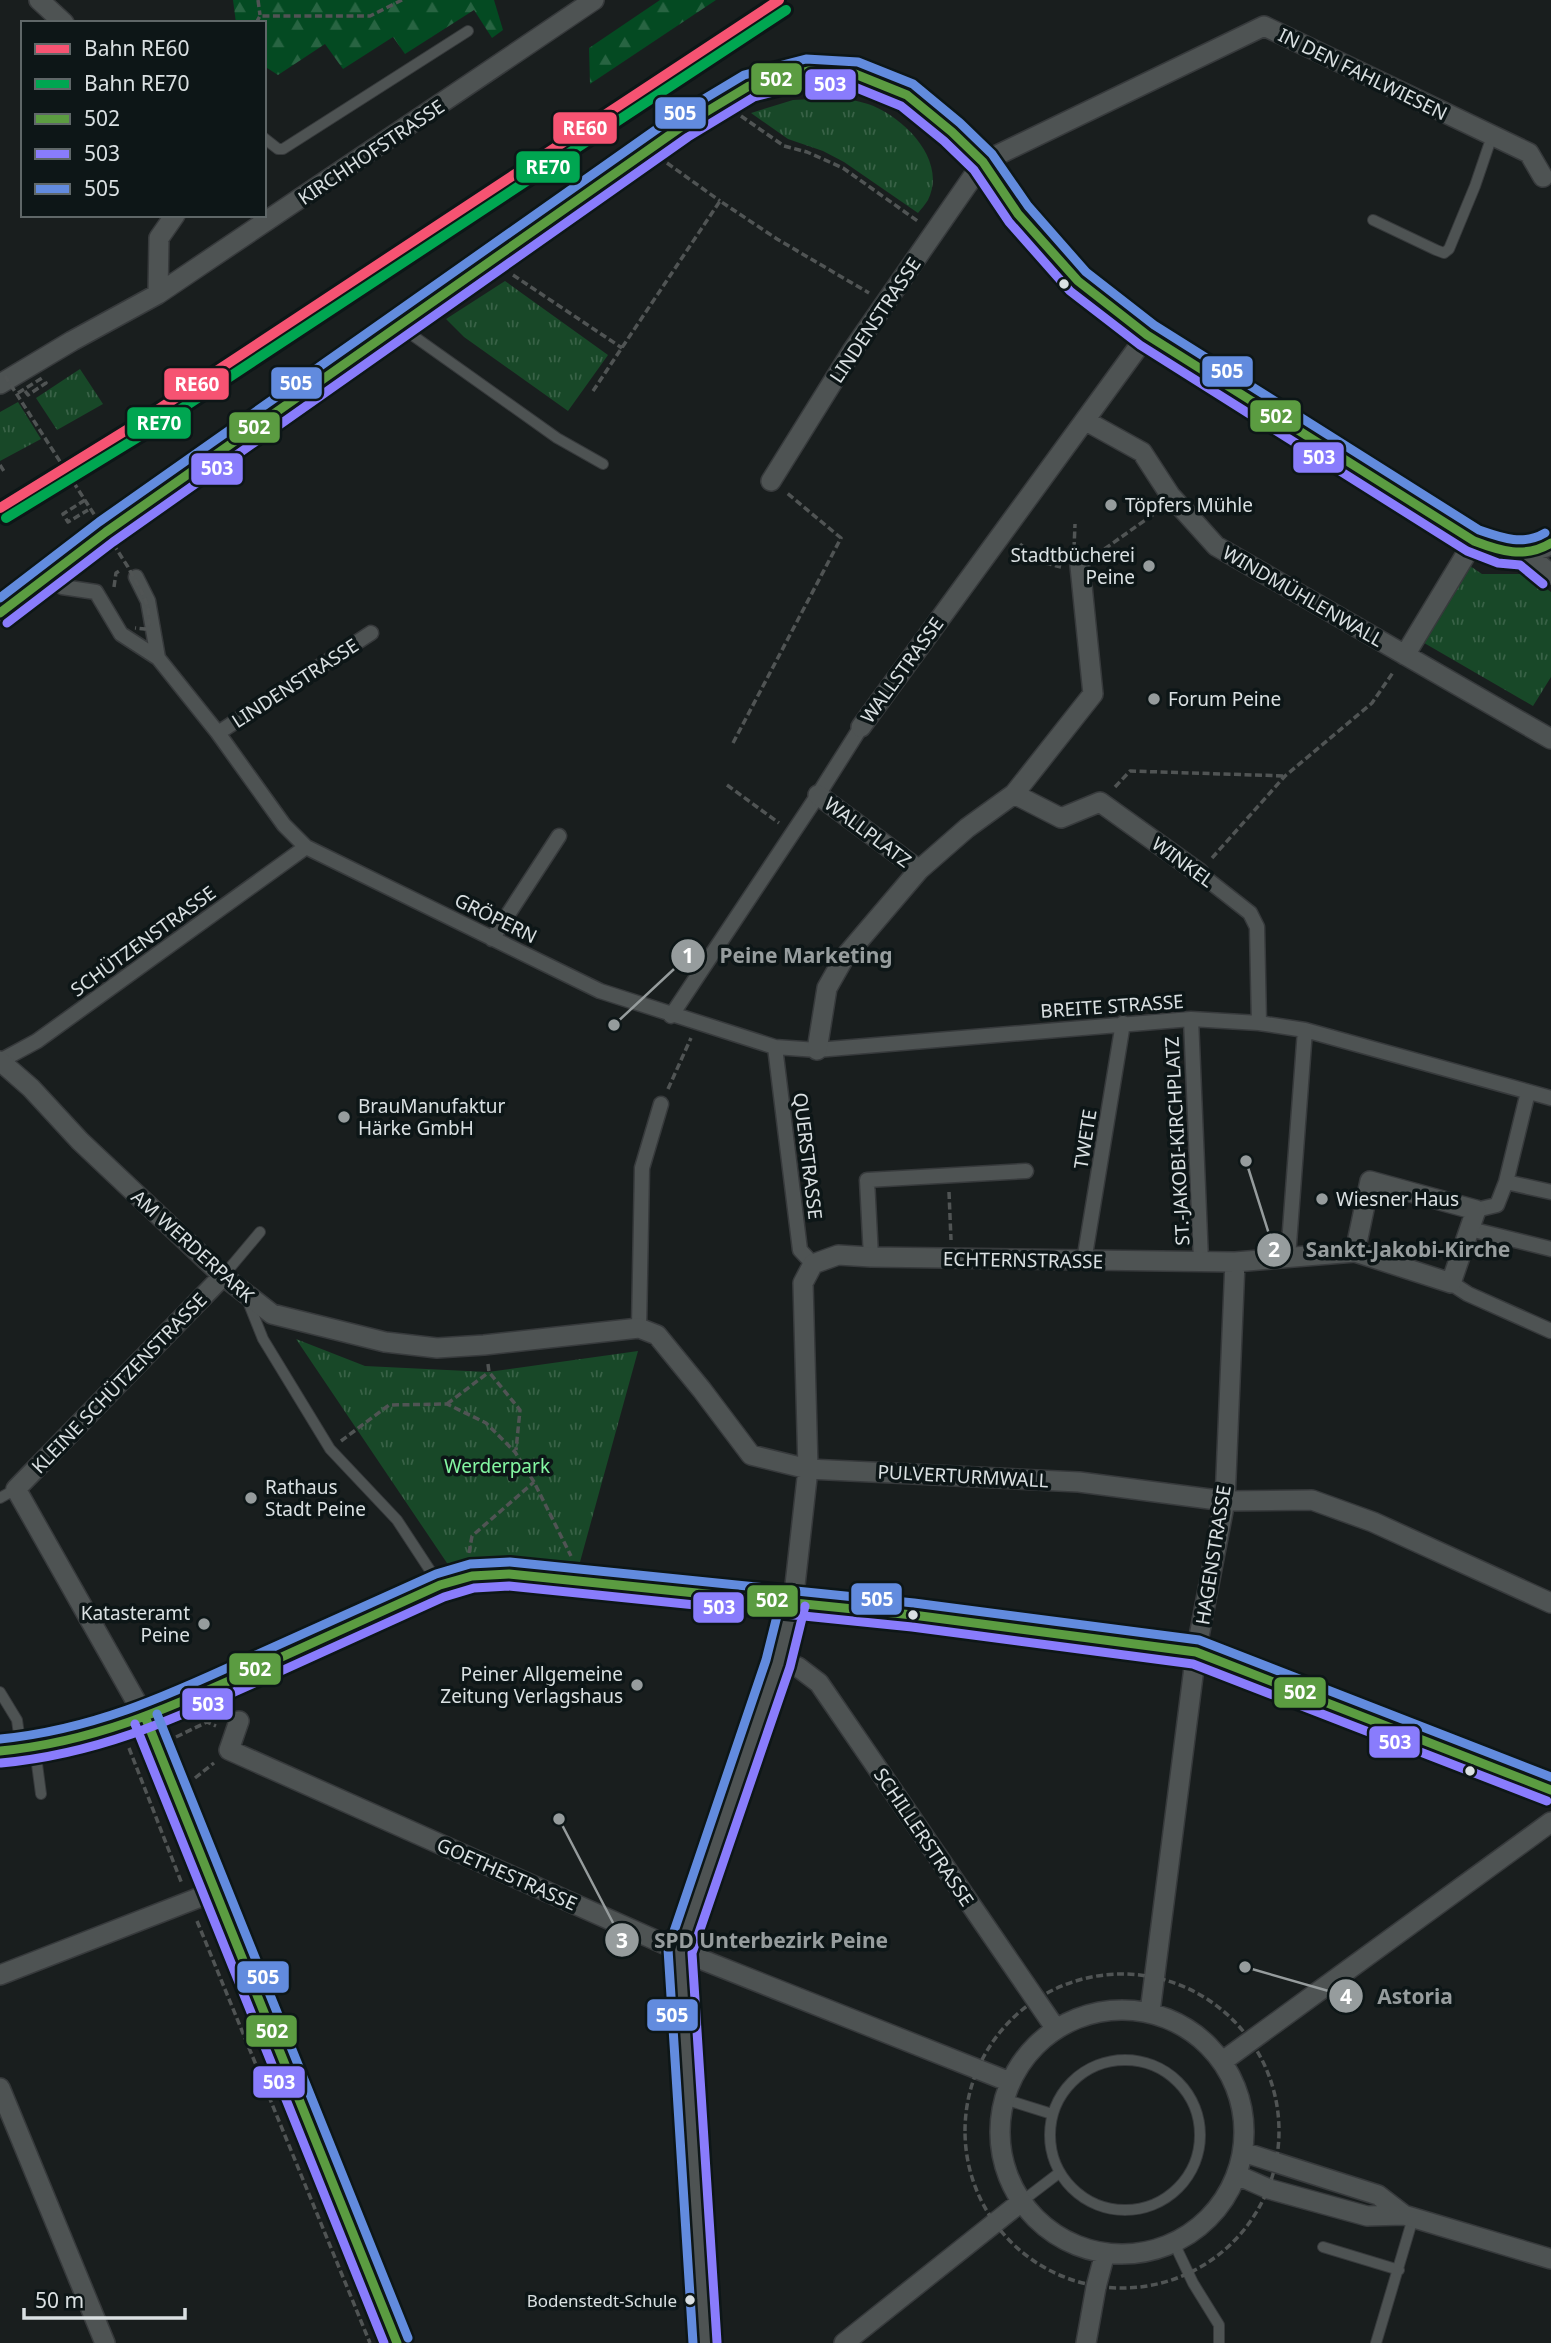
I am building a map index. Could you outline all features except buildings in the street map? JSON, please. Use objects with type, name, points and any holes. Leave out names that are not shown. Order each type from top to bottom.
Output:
[{"type":"street","points":[[39,0],[62,21]]},
{"type":"street","name":"KIRCHHOFSTRASSE","points":[[266,215],[594,0]]},
{"type":"street","name":"IN DEN FAHLWIESEN","points":[[983,162],[1264,26],[1528,153],[1543,177]]},
{"type":"street","points":[[0,613],[106,532],[681,127],[749,86],[808,71],[855,74],[907,94],[983,162],[1018,214],[1078,281],[1147,335],[1474,541],[1501,551],[1525,553],[1551,543]]},
{"type":"street","name":"LINDENSTRASSE","points":[[771,481],[852,351],[983,162]]},
{"type":"street","points":[[158,294],[159,238],[174,217]]},
{"type":"street","name":"KIRCHHOFSTRASSE","points":[[5,383],[72,341],[158,294],[258,220]]},
{"type":"street","name":"WALLSTRASSE","points":[[671,1016],[860,727],[1147,335]]},
{"type":"street","name":"WINDMÜHLENWALL","points":[[1086,421],[1142,452],[1170,495],[1216,546],[1551,738]]},
{"type":"street","name":"WINDMÜHLENWALL","points":[[1405,654],[1474,541]]},
{"type":"street","points":[[1525,553],[1551,574]]},
{"type":"street","points":[[817,1050],[827,988],[844,958],[919,870],[967,828],[1014,794],[1093,694],[1072,564]]},
{"type":"street","points":[[53,575],[62,587],[96,592],[121,634],[158,658]]},
{"type":"street","points":[[136,577],[148,601],[158,658]]},
{"type":"street","name":"LINDENSTRASSE","points":[[218,733],[371,633]]},
{"type":"street","name":"GRÖPERN","points":[[158,658],[218,733],[284,825],[306,847],[600,991],[671,1016]]},
{"type":"street","points":[[1014,794],[1061,818],[1100,802]]},
{"type":"street","name":"WALLPLATZ","points":[[818,795],[919,870]]},
{"type":"street","name":"WINKEL","points":[[1100,802],[1251,913],[1257,927],[1259,1023]]},
{"type":"street","points":[[492,939],[559,836]]},
{"type":"street","name":"SCHÜTZENSTRASSE","points":[[0,1061],[37,1041],[306,847]]},
{"type":"street","name":"BREITE STRASSE","points":[[671,1016],[775,1047],[817,1050],[1124,1023],[1191,1019],[1259,1023],[1305,1030],[1551,1098]]},
{"type":"street","name":"ST.-JAKOBI-KIRCHPLATZ","points":[[1191,1019],[1201,1261]]},
{"type":"street","name":"TWETE","points":[[1084,1261],[1124,1023]]},
{"type":"street","points":[[1288,1257],[1305,1030]]},
{"type":"street","name":"QUERSTRASSE","points":[[775,1047],[800,1250],[813,1264]]},
{"type":"street","name":"AM WERDERPARK","points":[[0,1061],[31,1088],[80,1142],[223,1276],[272,1314],[385,1342],[437,1348],[639,1328]]},
{"type":"street","points":[[1528,1092],[1506,1182],[1497,1205],[1476,1210],[1370,1181],[1354,1252],[1451,1283],[1468,1294],[1551,1331]]},
{"type":"street","points":[[639,1328],[642,1168],[661,1104]]},
{"type":"street","points":[[871,1258],[867,1180],[1026,1171]]},
{"type":"street","points":[[1506,1182],[1551,1192]]},
{"type":"street","points":[[1451,1283],[1476,1210]]},
{"type":"street","points":[[1470,1229],[1551,1249]]},
{"type":"street","name":"ECHTERNSTRASSE","points":[[813,1264],[838,1255],[871,1258],[1236,1262],[1354,1252]]},
{"type":"street","name":"HAGENSTRASSE","points":[[1150,2012],[1196,1652],[1225,1501],[1236,1262]]},
{"type":"street","points":[[705,2343],[680,1951],[778,1663],[793,1603],[808,1469],[803,1283],[813,1264]]},
{"type":"street","name":"KLEINE SCHÜTZENSTRASSE","points":[[8,1494],[223,1276]]},
{"type":"street","name":"PULVERTURMWALL","points":[[639,1328],[657,1335],[751,1455],[808,1469],[1079,1482],[1225,1501],[1312,1500],[1373,1522],[1551,1603]]},
{"type":"street","points":[[8,1494],[146,1719],[397,2343]]},
{"type":"street","points":[[19,1750],[95,1735],[146,1719],[440,1585],[472,1576],[509,1574],[913,1615],[1196,1652],[1551,1790]]},
{"type":"street","name":"SCHILLERSTRASSE","points":[[778,1663],[798,1667],[819,1683],[1056,2029]]},
{"type":"street","name":"GOETHESTRASSE","points":[[237,1727],[229,1750],[680,1951],[978,2068],[1007,2090]]},
{"type":"street","points":[[1223,2061],[1551,1822]]},
{"type":"street","points":[[0,1975],[216,1891]]},
{"type":"street","points":[[1126,2009],[1150,2012],[1191,2030],[1223,2061],[1242,2104],[1245,2128],[1243,2152],[1237,2175],[1222,2203],[1200,2226],[1174,2243],[1140,2253],[1105,2253],[1081,2247],[1058,2236],[1038,2221],[1021,2202],[1004,2163],[1000,2120],[1007,2090],[1022,2062],[1037,2043],[1056,2029],[1101,2011],[1126,2009]]},
{"type":"street","points":[[0,2088],[105,2343]]},
{"type":"street","points":[[1243,2152],[1378,2195],[1408,2217]]},
{"type":"street","points":[[1237,2175],[1269,2189],[1367,2216],[1408,2217],[1551,2259]]},
{"type":"street","points":[[844,2343],[1021,2202]]},
{"type":"street","points":[[1086,2343],[1105,2253]]},
{"type":"lane","points":[[266,140],[278,149],[283,149],[468,31]]},
{"type":"lane","points":[[1373,220],[1444,253],[1449,249],[1475,186],[1492,136]]},
{"type":"lane","points":[[398,325],[557,438],[603,464]]},
{"type":"lane","points":[[223,1276],[260,1233]]},
{"type":"lane","points":[[246,1296],[262,1339],[330,1448],[397,1520],[440,1585]]},
{"type":"lane","points":[[0,1692],[17,1720],[19,1750],[41,1794]]},
{"type":"lane","points":[[1119,2060],[1142,2062],[1163,2070],[1181,2085],[1193,2104],[1200,2126],[1199,2149],[1191,2171],[1178,2189],[1159,2202],[1137,2210],[1114,2210],[1092,2203],[1073,2190],[1059,2173],[1051,2154],[1049,2134],[1052,2114],[1061,2094],[1077,2077],[1097,2065],[1119,2060]]},
{"type":"lane","points":[[1007,2090],[1052,2114]]},
{"type":"lane","points":[[1021,2202],[1059,2173]]},
{"type":"lane","points":[[1376,2343],[1399,2270],[1408,2217]]},
{"type":"lane","points":[[1174,2243],[1188,2274],[1219,2325],[1219,2343]]},
{"type":"lane","points":[[1323,2246],[1399,2270]]},
{"type":"path","points":[[257,21],[260,16],[258,0]]},
{"type":"path","points":[[260,16],[370,16],[402,0]]},
{"type":"path","points":[[716,106],[745,118],[784,146],[843,167],[934,233]]},
{"type":"path","points":[[667,163],[777,239],[885,303]]},
{"type":"path","points":[[593,391],[720,201]]},
{"type":"path","points":[[513,275],[622,348]]},
{"type":"path","points":[[28,396],[46,383],[42,378],[5,383],[128,567],[148,607],[148,627],[135,628],[130,624]]},
{"type":"path","points":[[0,465],[5,473]]},
{"type":"path","points":[[733,743],[841,538],[771,481]]},
{"type":"path","points":[[85,500],[64,514],[68,522],[88,510]]},
{"type":"path","points":[[1004,530],[1041,562],[1072,564],[1156,514]]},
{"type":"path","points":[[1072,564],[1075,524]]},
{"type":"path","points":[[115,595],[116,573],[121,570],[136,577]]},
{"type":"path","points":[[1199,873],[1284,776],[1372,703],[1405,654]]},
{"type":"path","points":[[1100,802],[1130,771],[1284,776]]},
{"type":"path","points":[[727,785],[792,832]]},
{"type":"path","points":[[661,1104],[698,1024]]},
{"type":"path","points":[[948,1176],[952,1259]]},
{"type":"path","points":[[484,1345],[489,1372],[520,1410],[515,1452]]},
{"type":"path","points":[[447,1404],[489,1372]]},
{"type":"path","points":[[330,1448],[389,1405],[447,1404],[486,1423],[515,1452],[534,1482],[583,1580]]},
{"type":"path","points":[[472,1576],[469,1553],[471,1535],[534,1482]]},
{"type":"path","points":[[176,1737],[207,1722],[237,1727]]},
{"type":"path","points":[[121,1727],[189,1901],[370,2343]]},
{"type":"path","points":[[1133,1974],[1153,1977],[1182,1986],[1208,1999],[1231,2018],[1251,2040],[1271,2078],[1276,2099],[1279,2142],[1276,2163],[1269,2189],[1258,2210],[1236,2239],[1209,2262],[1188,2274],[1143,2287],[1096,2287],[1072,2281],[1039,2264],[1010,2242],[994,2223],[973,2182],[967,2160],[965,2113],[978,2068],[1002,2030],[1018,2013],[1036,2000],[1073,1982],[1093,1976],[1133,1974]]},
{"type":"green space","points":[[233,0],[494,0],[503,30],[492,38],[474,10],[405,54],[393,37],[343,69],[325,44],[278,75],[266,67],[266,21],[236,21]]},
{"type":"green space","points":[[660,0],[716,0],[590,84],[589,48]]},
{"type":"green space","points":[[831,98],[868,104],[881,110],[895,118],[919,142],[932,170],[933,185],[928,200],[918,213],[844,162],[823,151],[788,139],[751,113],[793,100]]},
{"type":"green space","points":[[505,281],[608,355],[568,411],[464,337],[446,319]]},
{"type":"green space","points":[[80,369],[103,404],[57,430],[36,398]]},
{"type":"green space","points":[[18,402],[41,439],[0,461],[0,412]]},
{"type":"green space","points":[[1467,564],[1482,574],[1527,574],[1551,592],[1551,677],[1533,706],[1419,640]]},
{"type":"green space","name":"Werderpark","points":[[296,1339],[365,1366],[488,1372],[638,1351],[580,1562],[517,1558],[451,1569]]},
{"type":"rail line","name":"RE60","points":[[0,508],[133,426],[779,0]]},
{"type":"rail line","name":"RE70","points":[[6,518],[140,436],[786,10]]},
{"type":"transit line","name":"505","points":[[0,598],[99,522],[674,117],[744,75],[806,59],[858,62],[913,84],[992,154],[1028,206],[1086,272],[1154,325],[1479,530],[1521,540],[1545,533]]},
{"type":"transit line","name":"502","points":[[0,613],[106,532],[681,127],[749,86],[808,71],[855,74],[907,95],[983,162],[1018,214],[1078,281],[1147,335],[1474,541],[1512,552],[1532,551],[1551,543]]},
{"type":"transit line","name":"503","points":[[7,623],[113,542],[688,137],[754,97],[809,83],[852,86],[901,106],[974,170],[1009,222],[1070,291],[1140,345],[1467,551],[1498,563],[1520,565],[1543,584]]},
{"type":"transit line","name":"505","points":[[0,1739],[65,1728],[127,1710],[187,1686],[436,1574],[470,1564],[510,1562],[914,1603],[1199,1640],[1551,1777]]},
{"type":"transit line","name":"502","points":[[0,1751],[67,1740],[129,1722],[220,1685],[440,1585],[472,1576],[509,1574],[913,1615],[1196,1652],[1551,1790]]},
{"type":"transit line","name":"503","points":[[1,1763],[70,1752],[134,1733],[227,1695],[444,1597],[474,1588],[509,1586],[912,1627],[1193,1664],[1547,1801]]},
{"type":"transit line","name":"505","points":[[693,2343],[668,1949],[766,1660],[781,1600]]},
{"type":"transit line","name":"503","points":[[717,2342],[692,1953],[790,1667],[805,1606]]},
{"type":"transit line","name":"505","points":[[157,1714],[408,2338]]},
{"type":"transit line","name":"502","points":[[146,1719],[397,2343]]},
{"type":"transit line","name":"503","points":[[135,1724],[384,2343]]},
{"type":"place","name":"Töpfers Mühle","points":[[1111,505]]},
{"type":"place","name":"Stadtbücherei Peine","points":[[1149,566]]},
{"type":"place","name":"Forum Peine","points":[[1154,699]]},
{"type":"place","name":"Peine Marketing","points":[[614,1025]]},
{"type":"place","name":"BrauManufaktur Härke GmbH","points":[[344,1117]]},
{"type":"place","name":"Sankt-Jakobi-Kirche","points":[[1246,1161]]},
{"type":"place","name":"Wiesner Haus","points":[[1322,1199]]},
{"type":"place","name":"Rathaus Stadt Peine","points":[[251,1498]]},
{"type":"place","name":"Katasteramt Peine","points":[[204,1624]]},
{"type":"place","name":"Peiner Allgemeine Zeitung Verlagshaus","points":[[637,1685]]},
{"type":"place","name":"SPD Unterbezirk Peine","points":[[559,1819]]},
{"type":"place","name":"Astoria","points":[[1245,1967]]},
{"type":"place","name":"Bodenstedt-Schule","points":[[690,2300]]}]
